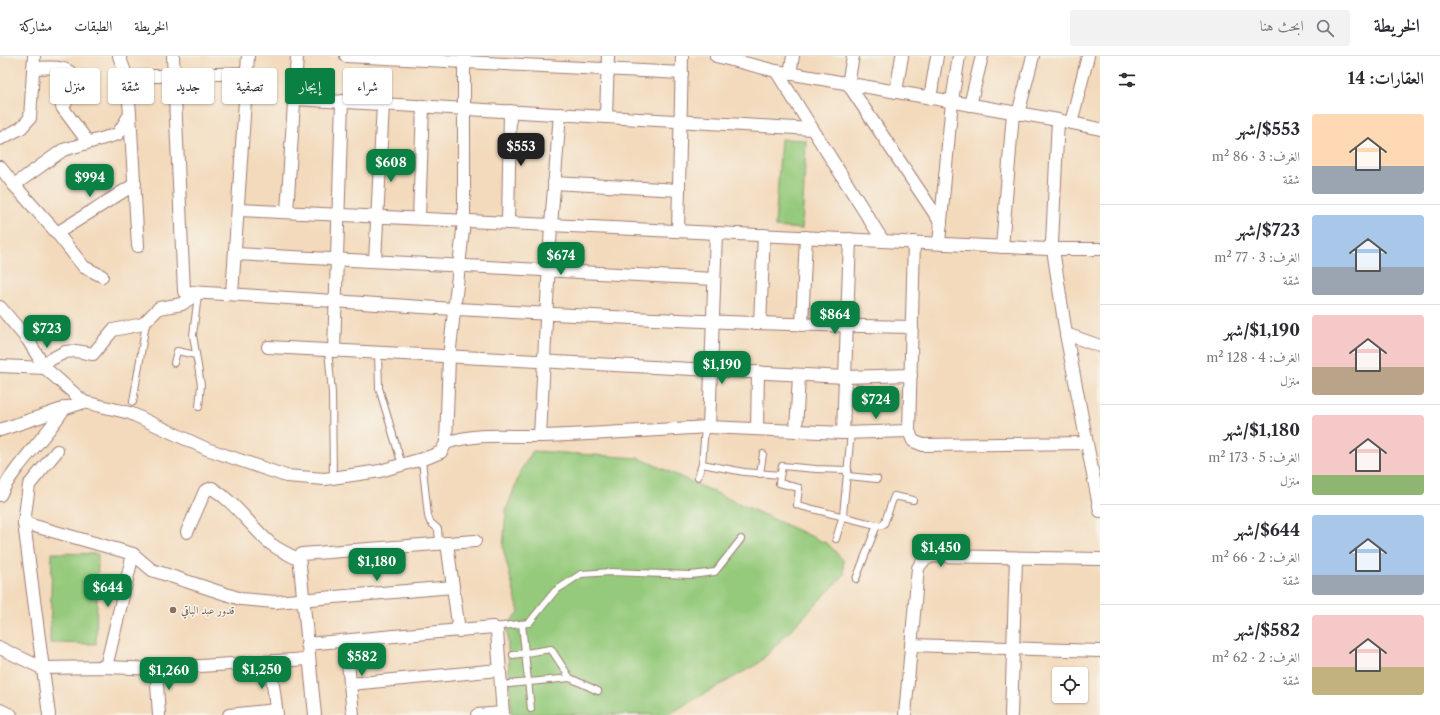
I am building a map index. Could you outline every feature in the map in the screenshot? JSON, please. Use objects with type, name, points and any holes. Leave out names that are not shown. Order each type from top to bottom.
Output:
[{"type":"street","points":[[0,139],[21,128],[30,118],[34,56]]},
{"type":"street","points":[[119,56],[124,68]]},
{"type":"street","points":[[173,68],[174,56]]},
{"type":"street","points":[[247,68],[248,56]]},
{"type":"street","points":[[296,68],[297,56]]},
{"type":"street","points":[[346,56],[464,59],[682,73]]},
{"type":"street","points":[[606,117],[608,56]]},
{"type":"street","points":[[678,231],[682,56]]},
{"type":"street","points":[[716,56],[790,74],[952,101],[1100,129]]},
{"type":"street","points":[[790,74],[793,56]]},
{"type":"street","points":[[853,56],[848,84],[941,223]]},
{"type":"street","points":[[896,92],[902,56]]},
{"type":"street","points":[[930,98],[937,56]]},
{"type":"street","points":[[939,243],[952,101],[959,56]]},
{"type":"street","points":[[970,105],[982,56]]},
{"type":"street","points":[[1002,246],[1016,113],[1033,56]]},
{"type":"street","points":[[1070,123],[1088,56]]},
{"type":"street","points":[[0,307],[28,340],[44,366],[84,402],[130,414],[207,450],[286,476],[325,479],[380,471],[422,460],[441,452],[446,443],[449,357],[464,220],[464,59]]},
{"type":"street","points":[[33,68],[65,69],[70,72],[72,90],[68,101],[62,107],[88,142]]},
{"type":"street","points":[[776,71],[882,241]]},
{"type":"street","points":[[331,351],[336,300],[342,101],[335,101]]},
{"type":"street","points":[[129,104],[138,246]]},
{"type":"street","points":[[174,104],[184,291],[454,309],[802,325],[912,327]]},
{"type":"street","points":[[232,294],[239,210],[244,104]]},
{"type":"street","points":[[287,212],[294,104]]},
{"type":"street","points":[[375,261],[383,104],[812,129]]},
{"type":"street","points":[[419,218],[423,106]]},
{"type":"street","points":[[508,223],[510,111]]},
{"type":"street","points":[[14,185],[63,150],[118,134],[130,114]]},
{"type":"street","points":[[540,436],[551,225],[560,114]]},
{"type":"street","points":[[1058,120],[1052,246],[1066,334],[1100,511]]},
{"type":"street","points":[[0,167],[84,267],[102,276]]},
{"type":"street","points":[[554,183],[679,190]]},
{"type":"street","points":[[57,233],[135,184]]},
{"type":"street","points":[[239,210],[1046,249],[1052,246],[1100,248]]},
{"type":"street","points":[[707,427],[711,370],[716,233]]},
{"type":"street","points":[[760,323],[764,235]]},
{"type":"street","points":[[802,325],[806,237]]},
{"type":"street","points":[[847,433],[845,377],[850,239]]},
{"type":"street","points":[[914,242],[909,431],[913,441],[923,445],[1086,443]]},
{"type":"street","points":[[235,254],[714,279]]},
{"type":"street","points":[[0,366],[44,366],[65,352],[76,351],[93,354],[113,330],[140,325],[146,322],[159,308],[182,304],[198,293]]},
{"type":"street","points":[[1066,334],[1100,346]]},
{"type":"street","points":[[268,347],[845,377],[911,375]]},
{"type":"street","points":[[757,429],[758,372]]},
{"type":"street","points":[[796,431],[799,374]]},
{"type":"street","points":[[0,430],[65,407],[84,402]]},
{"type":"street","points":[[0,495],[7,480],[53,426],[65,407]]},
{"type":"street","points":[[446,443],[466,436],[479,435],[540,436],[707,427],[847,433],[909,431]]},
{"type":"street","points":[[49,715],[24,523],[29,485],[57,451]]},
{"type":"street","points":[[187,532],[205,491],[212,488],[236,506],[279,550],[298,559]]},
{"type":"street","points":[[24,523],[133,554],[152,570],[242,599],[276,602],[453,587]]},
{"type":"street","points":[[315,715],[298,556],[302,554],[475,541]]},
{"type":"street","points":[[443,543],[453,587],[459,630]]},
{"type":"street","points":[[106,666],[133,554]]},
{"type":"street","points":[[905,715],[918,568],[921,562],[934,556],[1100,559]]},
{"type":"street","points":[[1012,715],[1016,558]]},
{"type":"street","points":[[307,644],[492,627],[497,631],[503,714],[477,715]]},
{"type":"street","points":[[346,641],[354,715]]},
{"type":"street","points":[[911,645],[1100,651]]},
{"type":"street","points":[[0,648],[42,668],[106,666],[156,669],[308,659]]},
{"type":"street","points":[[229,715],[276,712],[270,662]]},
{"type":"street","points":[[156,669],[158,715]]},
{"type":"street","points":[[350,684],[499,670]]},
{"type":"street","points":[[0,710],[11,715]]},
{"type":"lane","points":[[198,293],[193,335],[201,385],[199,407]]},
{"type":"lane","points":[[133,402],[146,322]]},
{"type":"lane","points":[[174,363],[177,351],[196,355]]},
{"type":"lane","points":[[331,351],[333,478]]},
{"type":"lane","points":[[378,353],[379,388],[402,465]]},
{"type":"lane","points":[[698,477],[702,464],[707,427]]},
{"type":"lane","points":[[836,539],[843,515],[848,473],[847,433]]},
{"type":"lane","points":[[760,474],[763,454]]},
{"type":"lane","points":[[422,460],[428,516],[430,522],[438,529],[443,543]]},
{"type":"lane","points":[[702,464],[744,472],[780,475]]},
{"type":"lane","points":[[877,479],[848,473],[782,466],[779,483],[799,488],[797,505],[843,515],[877,525],[883,525],[894,496],[913,500]]},
{"type":"lane","points":[[856,579],[877,525]]},
{"type":"lane","points":[[492,627],[529,623],[555,591],[581,574],[611,572],[690,575],[715,572],[740,539]]},
{"type":"lane","points":[[522,624],[531,709]]},
{"type":"lane","points":[[513,656],[525,652],[551,648],[570,678]]},
{"type":"lane","points":[[510,684],[570,678],[598,691]]},
{"type":"green space","points":[[781,139],[806,140],[802,229],[775,227]]},
{"type":"green space","points":[[533,451],[639,458],[828,544],[843,560],[844,575],[759,663],[667,715],[511,714],[507,625],[519,612],[503,548],[506,511],[521,470]]},
{"type":"green space","points":[[52,553],[98,554],[96,644],[50,643]]},
{"type":"place","name":"قدور عبد الباقي","points":[[173,610]]}]
